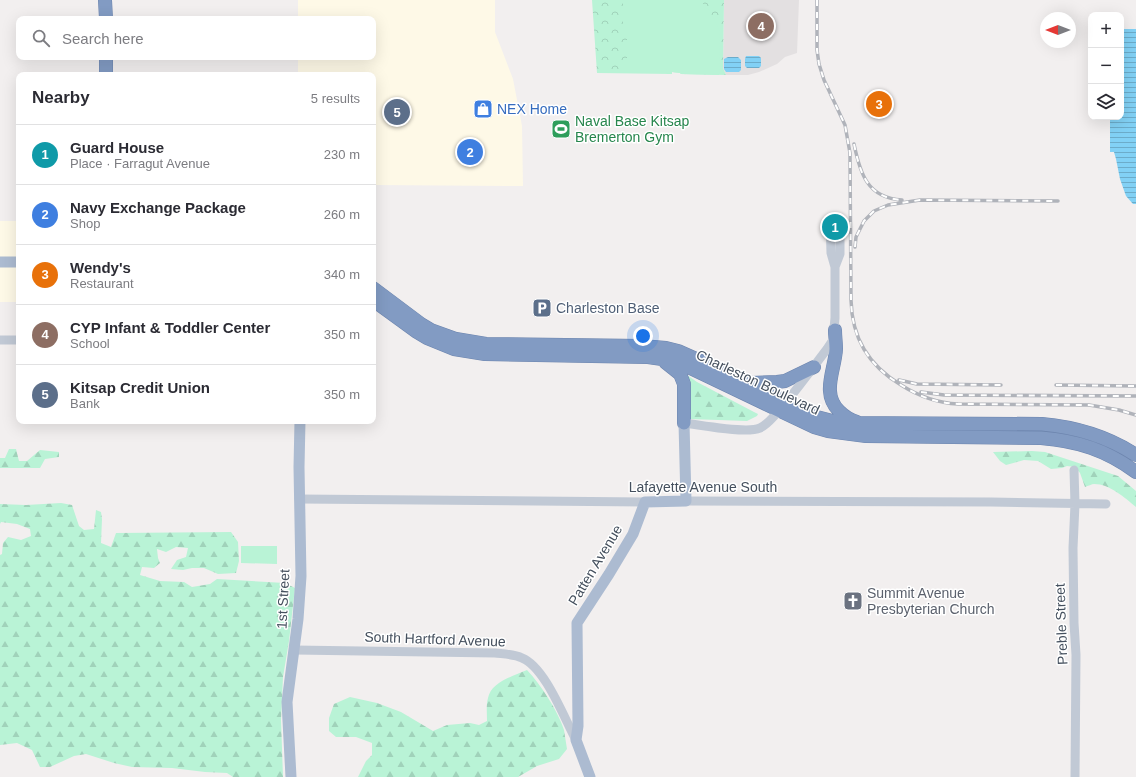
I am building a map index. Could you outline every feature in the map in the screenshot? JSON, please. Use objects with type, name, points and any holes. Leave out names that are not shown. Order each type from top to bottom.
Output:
[{"type":"highway","points":[[106,0],[106,16]]},
{"type":"highway","points":[[106,60],[106,72]]},
{"type":"highway","name":"Charleston Boulevard","points":[[376,290],[422,324],[456,339],[486,344],[623,345],[666,348],[678,351],[750,383],[814,427],[828,432],[858,436],[1041,438],[1072,441],[1112,456],[1136,472]]},
{"type":"highway","name":"Charleston Boulevard","points":[[376,302],[417,332],[436,342],[454,348],[486,354],[622,356],[660,359],[684,365],[783,406],[840,423],[1042,424],[1063,426],[1098,435],[1136,454]]},
{"type":"highway","points":[[835,330],[836,350],[829,385],[831,400],[846,417],[854,421],[865,423]]},
{"type":"highway","points":[[660,359],[677,371],[681,376],[684,384],[684,423]]},
{"type":"highway","points":[[750,383],[784,381],[814,367]]},
{"type":"main road","points":[[0,262],[16,262]]},
{"type":"main road","points":[[684,423],[686,501]]},
{"type":"main road","name":"1st Street","points":[[291,777],[287,702],[294,650],[301,576],[299,499],[300,424]]},
{"type":"main road","name":"Lafayette Avenue South","points":[[645,502],[686,501]]},
{"type":"main road","name":"Patten Avenue","points":[[576,740],[578,726],[577,623],[633,534],[645,502]]},
{"type":"main road","points":[[576,740],[590,777]]},
{"type":"street","points":[[684,423],[752,430],[760,428],[783,406],[814,367],[833,340],[835,330],[835,267],[831,253],[830,219]]},
{"type":"street","points":[[835,267],[840,254],[840,220]]},
{"type":"street","points":[[0,340],[16,340]]},
{"type":"street","name":"Preble Street","points":[[1074,470],[1075,504],[1073,548],[1076,655],[1075,777]]},
{"type":"street","name":"Lafayette Avenue South","points":[[299,499],[645,502]]},
{"type":"street","name":"Lafayette Avenue South","points":[[686,501],[1106,504]]},
{"type":"street","name":"South Hartford Avenue","points":[[294,650],[495,652],[522,658],[533,664],[543,675],[576,740]]},
{"type":"shaded area","points":[[298,0],[495,0],[495,32],[513,79],[522,126],[523,186],[376,185],[376,72],[298,72],[298,60],[376,60],[376,16],[298,16]]},
{"type":"shaded area","points":[[724,0],[799,0],[797,53],[785,57],[777,64],[759,72],[748,75],[726,75],[723,68]]},
{"type":"shaded area","points":[[0,221],[16,221],[16,302],[0,302]]},
{"type":"green space","points":[[592,0],[724,0],[723,68],[726,75],[681,74],[672,72],[672,74],[597,73]]},
{"type":"green space","points":[[623,0],[700,0],[709,10],[720,32],[719,75],[681,74],[672,72],[672,74],[667,74],[666,69],[630,69],[627,66],[627,29],[623,29]]},
{"type":"green space","points":[[687,375],[697,382],[758,414],[757,416],[747,421],[689,419]]},
{"type":"green space","points":[[9,449],[16,449],[19,461],[27,461],[40,450],[59,452],[59,457],[45,459],[40,468],[0,468],[0,458],[5,458]]},
{"type":"green space","points":[[993,452],[1045,452],[1118,476],[1136,491],[1136,507],[1117,492],[1106,486],[1094,484],[1085,487],[1080,473],[1075,467],[1067,466],[1051,469],[1038,461],[1024,460],[1006,465],[1000,461]]},
{"type":"green space","points":[[61,503],[72,505],[79,526],[84,530],[94,529],[96,510],[101,512],[101,543],[111,547],[116,533],[231,532],[238,542],[239,561],[236,573],[218,574],[204,568],[183,570],[171,569],[177,560],[186,557],[188,548],[176,547],[166,552],[157,549],[160,563],[154,568],[142,567],[140,575],[160,581],[184,582],[192,587],[210,584],[217,579],[285,583],[295,588],[283,677],[281,720],[283,777],[233,777],[227,773],[172,768],[132,767],[86,754],[74,756],[50,767],[40,767],[32,750],[17,743],[0,745],[0,555],[2,554],[3,543],[8,537],[21,540],[31,536],[30,529],[17,524],[1,522],[0,524],[0,504],[26,505]]},
{"type":"green space","points":[[241,546],[277,546],[277,564],[241,563]]},
{"type":"green space","points":[[527,670],[543,691],[558,715],[564,730],[567,749],[559,759],[537,766],[518,777],[358,777],[366,761],[372,755],[372,743],[356,737],[336,737],[329,731],[329,718],[334,704],[350,697],[377,703],[401,712],[433,731],[447,725],[470,723],[479,725],[487,721],[487,701],[493,688],[503,680]]},
{"type":"water","points":[[1136,0],[1136,209],[1127,209],[1109,152],[1098,152],[1098,120],[1124,120],[1124,12]]},
{"type":"water","points":[[746,56],[759,56],[761,58],[761,66],[759,68],[747,68],[745,66]]},
{"type":"water","points":[[728,57],[738,57],[741,60],[741,70],[739,72],[726,72],[724,69],[724,59]]},
{"type":"pier","points":[[1098,0],[1136,0],[1136,29],[1124,29],[1124,12],[1098,12]]},
{"type":"pier","points":[[1098,120],[1110,120],[1110,152],[1114,152],[1120,179],[1126,196],[1133,204],[1136,204],[1136,211],[1126,211],[1109,194],[1108,154],[1105,154],[1105,152],[1098,152]]},
{"type":"railway","points":[[817,0],[817,50],[819,64],[824,80],[845,125],[850,153],[852,314],[859,338],[871,359],[879,369],[908,389],[929,399],[943,402],[958,404],[1089,405],[1119,410],[1136,415]]},
{"type":"railway","points":[[854,144],[859,165],[867,182],[873,189],[881,194],[890,198],[902,200]]},
{"type":"railway","points":[[855,247],[856,237],[864,221],[874,211],[888,205],[920,200],[1058,201]]},
{"type":"railway","points":[[899,380],[917,384],[1001,385]]},
{"type":"railway","points":[[1056,385],[1136,386]]},
{"type":"railway","points":[[921,392],[944,395],[1136,396]]},
{"type":"place","name":"CYP Infant & Toddler Center","points":[[761,26]]},
{"type":"place","name":"Wendy's","points":[[879,104]]},
{"type":"place","name":"NEX Home","points":[[483,109]]},
{"type":"place","name":"Kitsap Credit Union","points":[[397,112]]},
{"type":"place","name":"Naval Base Kitsap Bremerton Gym","points":[[561,129]]},
{"type":"place","name":"Navy Exchange Package","points":[[470,152]]},
{"type":"place","name":"Guard House","points":[[835,227]]},
{"type":"place","name":"Charleston Base","points":[[542,308]]},
{"type":"place","name":"Summit Avenue Presbyterian Church","points":[[853,601]]}]
